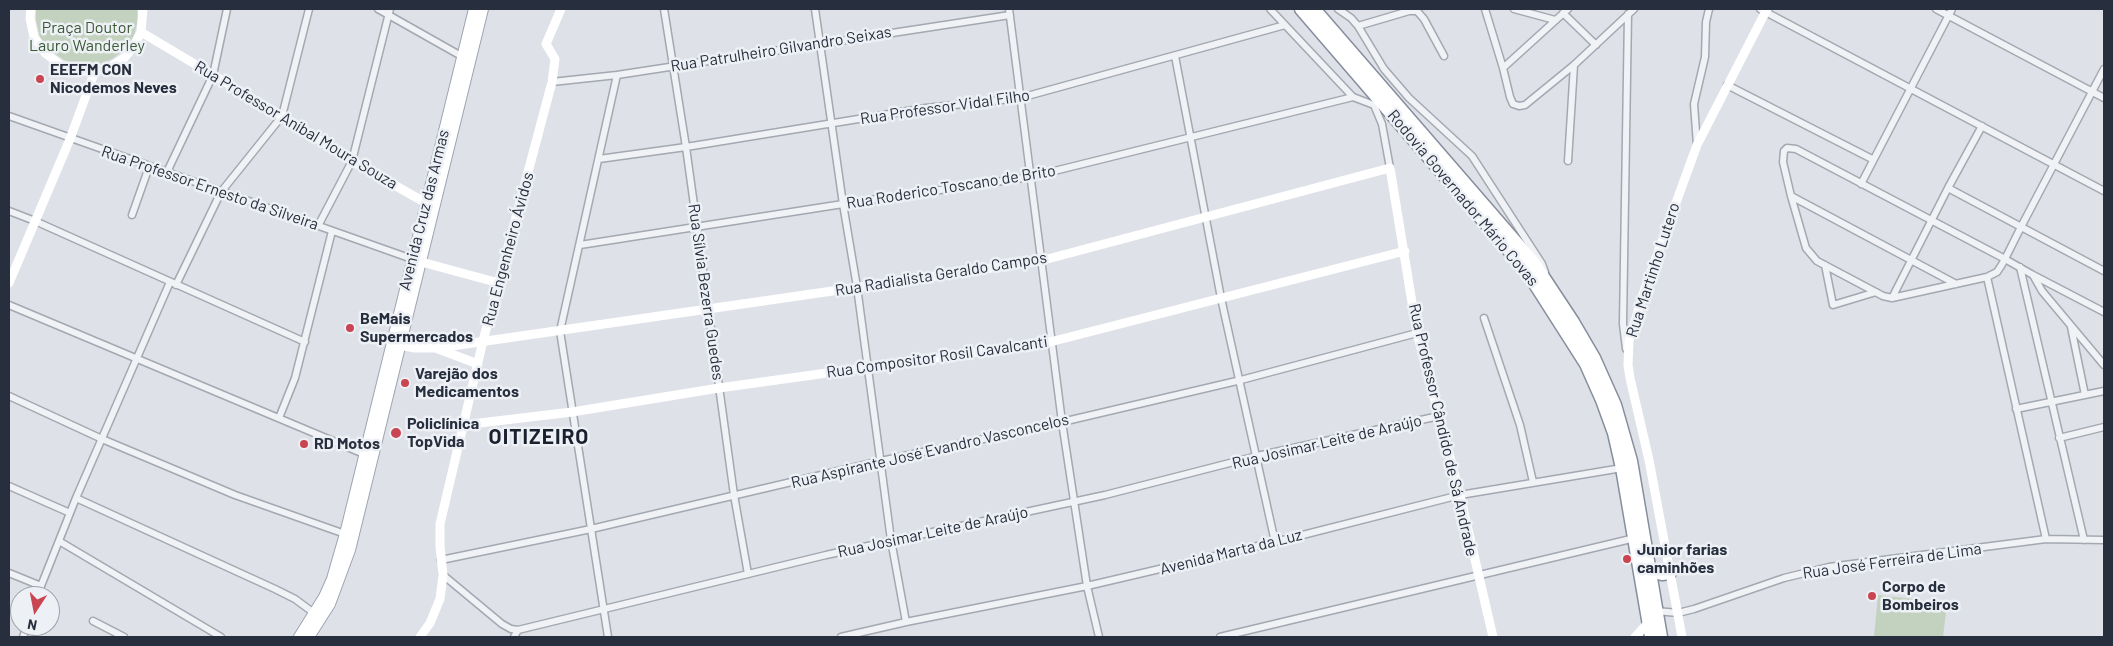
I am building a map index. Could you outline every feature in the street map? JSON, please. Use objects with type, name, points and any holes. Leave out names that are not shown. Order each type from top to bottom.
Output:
[{"type":"highway","name":"Rodovia Governador Mário Covas","points":[[1301,9],[1378,102],[1532,278],[1586,364],[1614,433],[1635,538],[1651,637]]},
{"type":"highway","name":"Rodovia Governador Mário Covas","points":[[1314,9],[1501,223],[1534,264],[1573,322],[1594,358],[1615,406],[1631,461],[1660,637]]},
{"type":"highway","points":[[1650,571],[1670,574]]},
{"type":"main road","name":"Avenida Cruz das Armas","points":[[416,261],[426,203],[474,9]]},
{"type":"main road","name":"Avenida Cruz das Armas","points":[[309,637],[330,604],[344,570],[416,261],[483,9]]},
{"type":"main road","name":"Avenida Cruz das Armas","points":[[299,637],[332,579],[364,454],[396,344]]},
{"type":"street","points":[[31,9],[30,18],[34,37],[45,53],[61,65],[79,71],[95,71],[110,66],[124,58],[134,46],[141,32],[143,9]]},
{"type":"street","points":[[166,172],[212,75],[227,9]]},
{"type":"street","points":[[9,573],[41,586],[102,438],[173,284],[221,192],[282,116],[309,9]]},
{"type":"street","points":[[378,9],[389,12],[463,57]]},
{"type":"street","name":"Rua Engenheiro Ávidos","points":[[420,637],[436,609],[443,575],[440,524],[483,341],[552,82],[555,59],[546,44],[561,9]]},
{"type":"street","name":"Rua Sílvia Bezerra Guedes","points":[[664,9],[686,147],[734,495],[748,574]]},
{"type":"street","points":[[816,9],[843,204],[857,287],[891,540],[906,622]]},
{"type":"street","points":[[1270,9],[1353,97],[1378,102]]},
{"type":"street","points":[[1338,9],[1351,18],[1358,26],[1384,68],[1403,92],[1430,120],[1472,156],[1542,264],[1548,284]]},
{"type":"street","points":[[1351,18],[1352,9]]},
{"type":"street","points":[[1485,9],[1511,101],[1515,106],[1525,105],[1574,65],[1631,11]]},
{"type":"street","points":[[1514,9],[1554,20]]},
{"type":"street","points":[[1697,145],[1694,104],[1705,57],[1706,22],[1709,9]]},
{"type":"street","points":[[1936,9],[1950,12],[2104,98]]},
{"type":"street","points":[[1764,10],[2104,191]]},
{"type":"street","name":"Rua Martinho Lutero","points":[[1682,637],[1649,460],[1630,378],[1627,354],[1632,327],[1645,288],[1697,145],[1764,10]]},
{"type":"street","points":[[1358,26],[1409,11],[1417,11],[1424,19],[1444,56]]},
{"type":"street","points":[[1503,68],[1565,11],[1596,45]]},
{"type":"street","points":[[1627,354],[1623,324],[1631,11]]},
{"type":"street","points":[[318,226],[352,161],[389,12]]},
{"type":"street","points":[[1010,12],[1050,342],[1087,586],[1099,637]]},
{"type":"street","name":"Rua Patrulheiro Gilvandro Seixas","points":[[552,82],[617,75],[1010,12]]},
{"type":"street","points":[[1861,184],[1872,159],[1950,12]]},
{"type":"street","name":"Rua Professor Vidal Filho","points":[[599,160],[926,108],[1020,98],[1285,26]]},
{"type":"street","name":"Rua Professor Aníbal Moura Souza","points":[[141,32],[282,116],[352,161],[426,203]]},
{"type":"street","points":[[1175,56],[1222,298],[1275,542]]},
{"type":"street","points":[[1568,161],[1574,65]]},
{"type":"street","points":[[2104,69],[2005,259],[1997,272],[1989,276],[1892,298],[1876,292],[1825,265],[1813,258],[1806,248],[1791,196],[1783,156],[1787,148],[1796,149],[2005,259],[2104,312]]},
{"type":"street","points":[[9,283],[70,139],[95,71]]},
{"type":"street","points":[[608,637],[560,331],[617,75]]},
{"type":"street","points":[[1727,85],[1872,159]]},
{"type":"street","name":"Rua Roderico Toscano de Brito","points":[[580,245],[1030,177],[1353,97]]},
{"type":"street","name":"Rua Professor Cândido de Sá Andrade","points":[[1378,102],[1417,333],[1460,495],[1493,637]]},
{"type":"street","name":"Rua Professor Ernesto da Silveira","points":[[9,116],[416,261]]},
{"type":"street","points":[[1892,298],[1982,126]]},
{"type":"street","points":[[132,214],[149,167]]},
{"type":"street","name":"Rua Radialista Geraldo Campos","points":[[438,348],[1040,261],[1390,168]]},
{"type":"street","points":[[1948,188],[2104,271]]},
{"type":"street","points":[[1791,196],[1956,284]]},
{"type":"street","points":[[9,211],[305,342]]},
{"type":"street","points":[[279,418],[295,378],[332,231]]},
{"type":"street","name":"Rua Compositor Rosil Cavalcanti","points":[[463,425],[572,412],[719,388],[1050,342],[1404,251]]},
{"type":"street","points":[[416,261],[499,283]]},
{"type":"street","points":[[1825,265],[1833,305],[1876,292]]},
{"type":"street","points":[[2020,267],[2050,402],[2084,540]]},
{"type":"street","points":[[2033,275],[2038,285],[2104,365]]},
{"type":"street","points":[[1989,276],[2046,540]]},
{"type":"street","points":[[9,305],[364,454]]},
{"type":"street","points":[[1484,318],[1520,425],[1533,482]]},
{"type":"street","points":[[2071,326],[2085,395]]},
{"type":"street","name":"Rua Aspirante José Evandro Vasconcelos","points":[[441,560],[591,529],[881,461],[1062,422],[1241,380],[1417,333]]},
{"type":"street","points":[[396,344],[438,348],[478,364]]},
{"type":"street","points":[[2016,408],[2104,391]]},
{"type":"street","points":[[9,396],[251,502],[345,534]]},
{"type":"street","name":"Rua Josimar Leite de Araújo","points":[[518,630],[891,540],[1137,488],[1257,456],[1440,416]]},
{"type":"street","points":[[2059,438],[2104,427]]},
{"type":"street","name":"Avenida Marta da Luz","points":[[841,637],[1087,586],[1275,542],[1460,495],[1622,468]]},
{"type":"street","points":[[9,486],[70,513]]},
{"type":"street","points":[[76,498],[275,589],[295,599],[314,613]]},
{"type":"street","points":[[1220,637],[1635,538]]},
{"type":"street","name":"Rua José Ferreira de Lima","points":[[1656,612],[1678,613],[1694,609],[1808,571],[2046,540],[2104,540]]},
{"type":"street","points":[[59,542],[211,635],[221,637]]},
{"type":"street","points":[[443,575],[502,624],[511,629],[518,630],[514,637]]},
{"type":"street","points":[[94,621],[124,637]]},
{"type":"street","points":[[1635,637],[1648,622]]},
{"type":"green space","name":"Praça Doutor Lauro Wanderley","points":[[36,9],[137,9],[138,20],[134,35],[125,49],[112,59],[96,65],[79,65],[64,60],[50,50],[40,37],[36,20]]},
{"type":"green space","points":[[1878,595],[1947,603],[1943,637],[1874,637]]},
{"type":"place","name":"EEEFM CON Nicodemos Neves","points":[[40,79]]},
{"type":"place","name":"BeMais Supermercados","points":[[350,328]]},
{"type":"place","name":"Varejão dos Medicamentos","points":[[405,383]]},
{"type":"place","name":"Policlínica TopVida","points":[[396,433]]},
{"type":"place","name":"RD Motos","points":[[304,444]]},
{"type":"place","name":"Junior farias caminhões","points":[[1627,559]]},
{"type":"place","name":"Corpo de Bombeiros","points":[[1872,596]]},
{"type":"district","name":"OITIZEIRO","points":[[539,437]]}]
